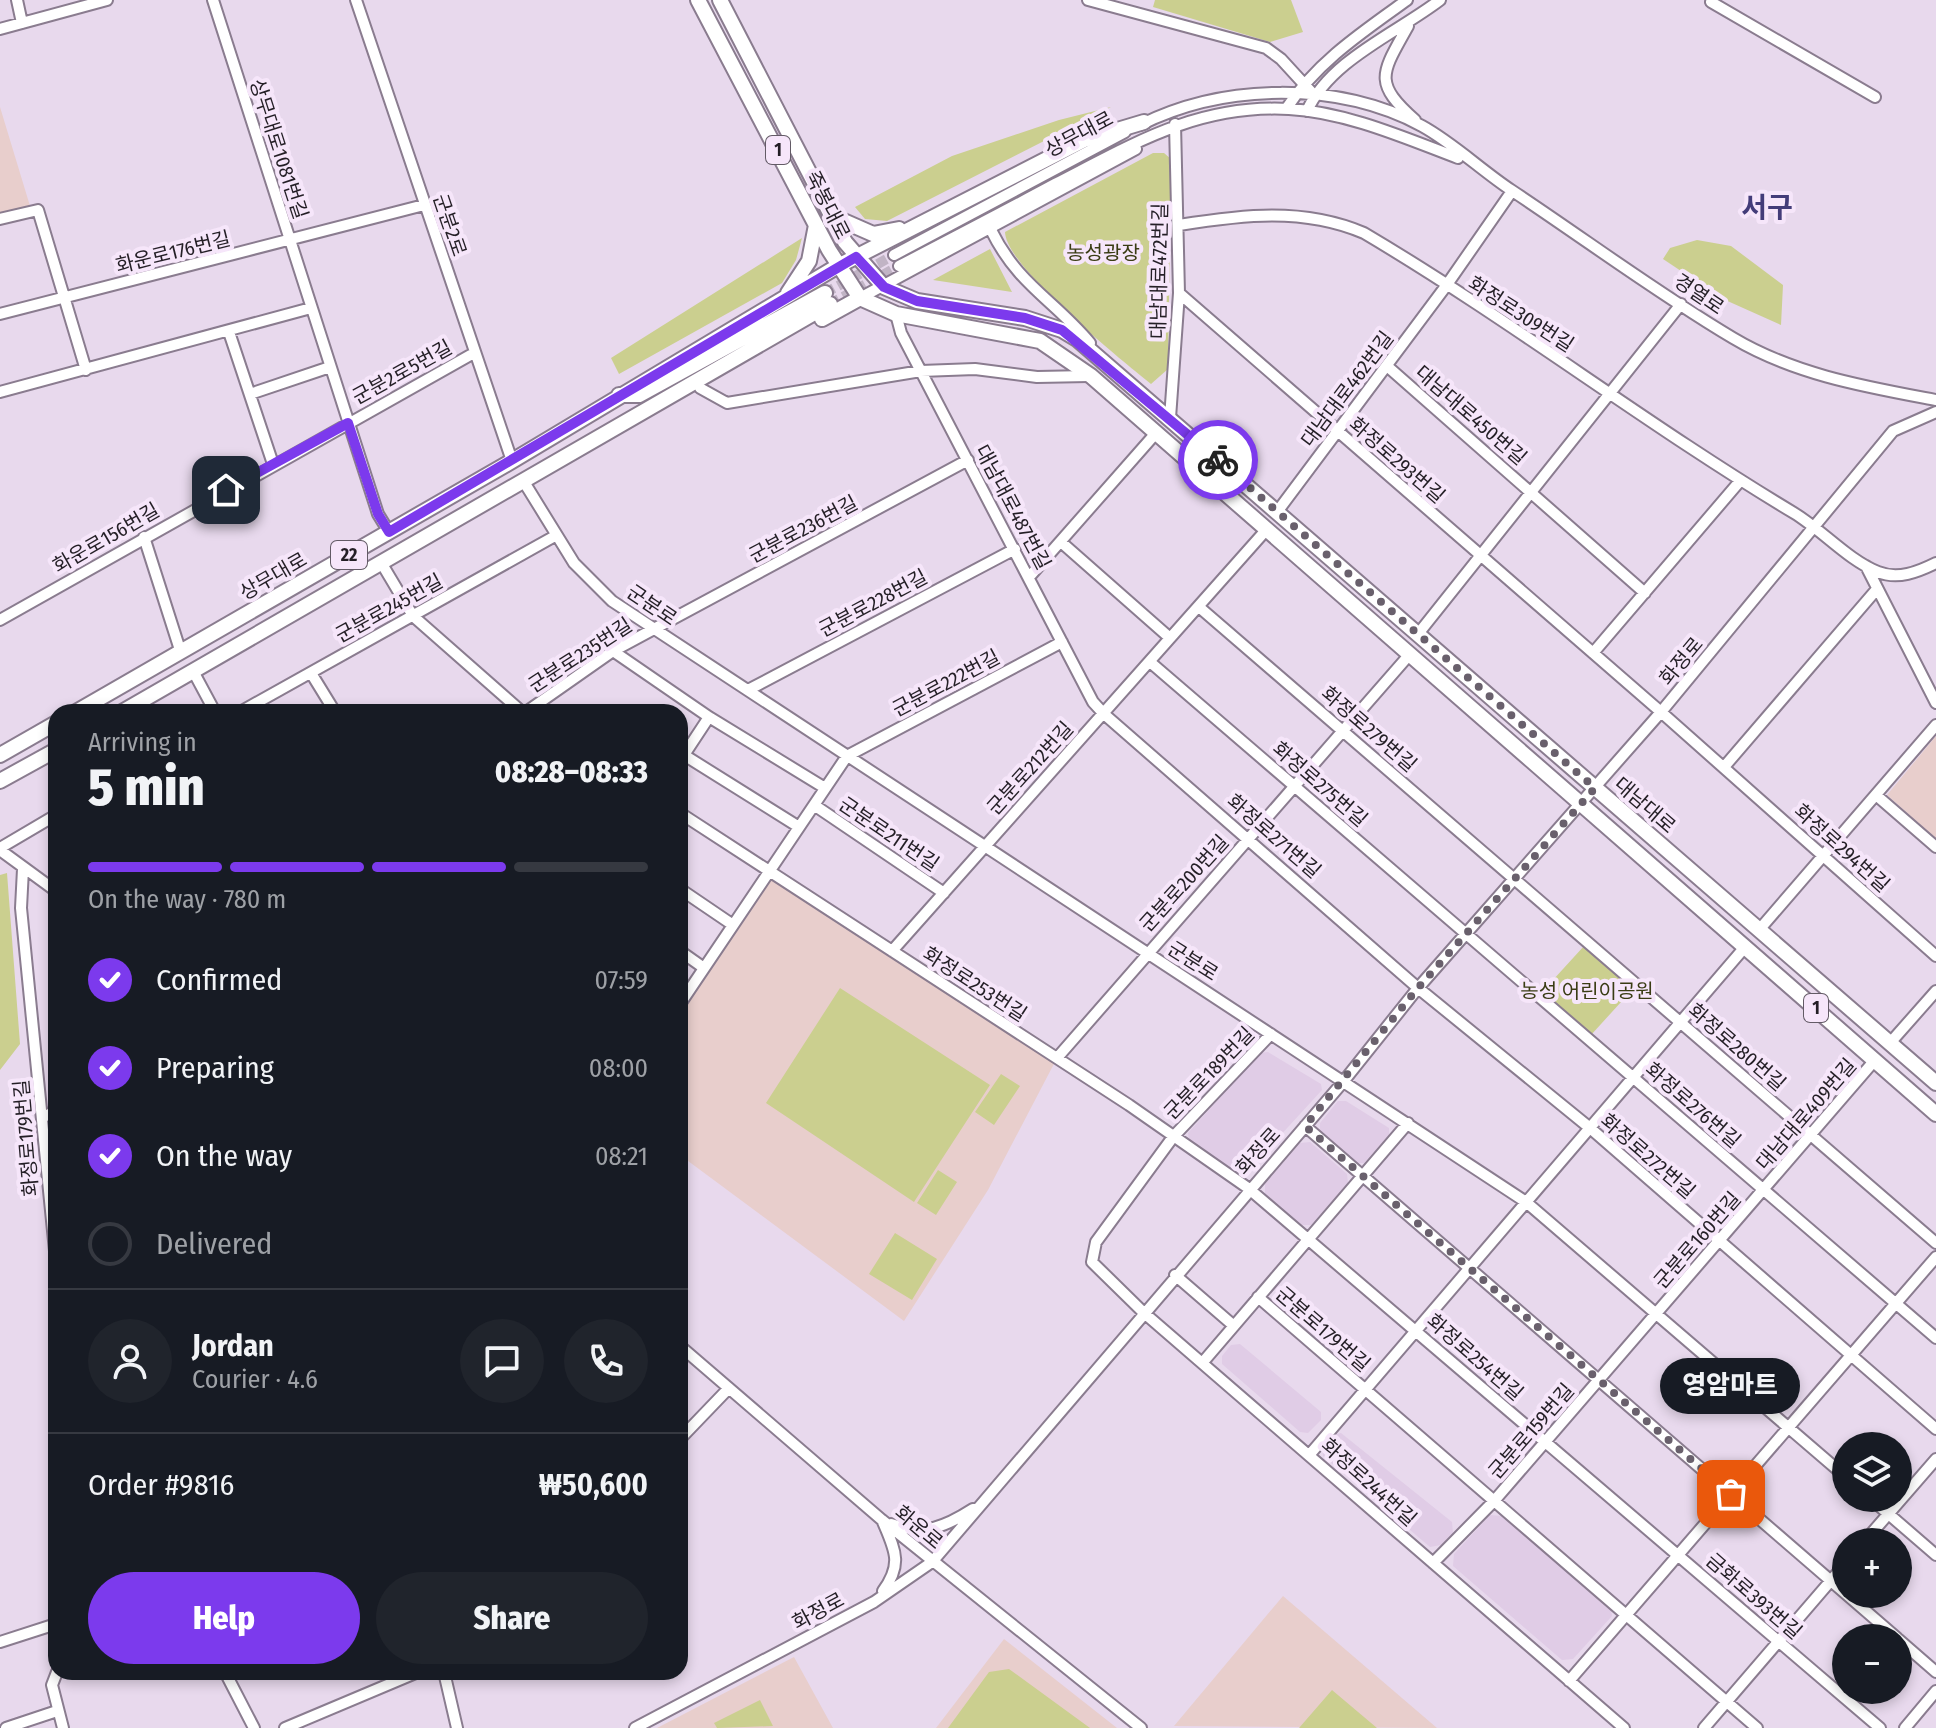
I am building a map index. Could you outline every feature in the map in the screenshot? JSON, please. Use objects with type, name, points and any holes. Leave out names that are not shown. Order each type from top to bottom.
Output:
[{"type":"main road","name":"죽봉대로","points":[[698,0],[838,266],[860,298]]},
{"type":"main road","name":"죽봉대로","points":[[720,0],[831,216],[856,257]]},
{"type":"main road","points":[[856,257],[1084,140],[1144,122]]},
{"type":"main road","points":[[831,216],[873,234],[918,224]]},
{"type":"main road","points":[[785,296],[809,261],[817,224]]},
{"type":"main road","name":"22","points":[[619,395],[856,257]]},
{"type":"main road","name":"대남대로","points":[[856,257],[884,287],[917,301],[1025,318],[1062,330],[1170,418],[1936,1083]]},
{"type":"main road","name":"상무대로","points":[[90,704],[512,461],[619,395],[639,395],[827,298],[524,482],[136,704]]},
{"type":"main road","name":"22","points":[[644,410],[659,409],[700,388],[860,298]]},
{"type":"main road","name":"대남대로","points":[[860,298],[896,314],[1023,335],[1052,347],[1091,376],[1936,1114]]},
{"type":"main road","points":[[0,755],[48,728]]},
{"type":"main road","points":[[0,781],[48,754]]},
{"type":"street","points":[[17,0],[22,23]]},
{"type":"street","points":[[0,29],[107,0]]},
{"type":"street","name":"상무대로1081번길","points":[[213,0],[378,514],[389,532]]},
{"type":"street","name":"군분2로","points":[[356,0],[512,461]]},
{"type":"street","points":[[1088,0],[1266,48],[1281,59],[1300,88],[1314,95]]},
{"type":"street","points":[[1286,109],[1300,88],[1334,52],[1407,0]]},
{"type":"street","points":[[1307,111],[1314,95],[1330,77],[1440,0]]},
{"type":"street","points":[[1711,2],[1875,97]]},
{"type":"street","points":[[1410,23],[1384,76],[1388,95],[1423,127]]},
{"type":"street","name":"상무대로","points":[[894,255],[1144,122],[1215,100],[1300,88]]},
{"type":"street","name":"경열로","points":[[1314,95],[1349,100],[1423,127],[1512,191],[1735,339],[1809,372],[1936,400]]},
{"type":"street","name":"상무대로","points":[[899,266],[1175,124],[1239,111],[1307,111]]},
{"type":"street","name":"경열로","points":[[1307,111],[1391,133],[1468,161]]},
{"type":"street","name":"상무대로","points":[[860,298],[1106,169],[1175,124]]},
{"type":"street","name":"대남대로472번길","points":[[1170,418],[1179,293],[1175,124]]},
{"type":"street","name":"대남대로462번길","points":[[1277,512],[1446,286],[1512,191]]},
{"type":"street","name":"화운로176번길","points":[[0,314],[424,205]]},
{"type":"street","points":[[0,219],[38,210],[86,370]]},
{"type":"street","name":"화정로309번길","points":[[1179,225],[1270,214],[1307,216],[1345,225],[1376,240],[1740,481],[1817,527],[1866,566]]},
{"type":"street","points":[[991,230],[1015,272],[1065,315],[1102,361]]},
{"type":"street","name":"화정로293번길","points":[[1179,293],[1661,712]]},
{"type":"street","name":"대남대로450번길","points":[[1418,634],[1681,304]]},
{"type":"street","points":[[0,392],[311,308]]},
{"type":"street","name":"대남대로487번길","points":[[896,314],[901,333],[1093,702],[1104,714]]},
{"type":"street","points":[[229,332],[273,464]]},
{"type":"street","name":"군분2로5번길","points":[[348,423],[474,353]]},
{"type":"street","name":"대남대로450번길","points":[[1387,366],[1645,593]]},
{"type":"street","points":[[250,394],[330,367]]},
{"type":"street","points":[[700,388],[727,403],[921,371],[975,369],[1037,377],[1091,376]]},
{"type":"street","name":"화정로","points":[[635,1728],[874,1602],[932,1562],[1248,1188],[1343,1082],[1418,988],[1661,712],[1817,527],[1893,431],[1936,412]]},
{"type":"street","name":"화운로156번길","points":[[0,620],[348,423]]},
{"type":"street","points":[[1030,576],[1156,433]]},
{"type":"street","name":"군분로236번길","points":[[654,629],[968,460]]},
{"type":"street","points":[[1593,653],[1740,481]]},
{"type":"street","name":"군분로","points":[[524,482],[555,536],[593,584],[654,629],[1526,1202],[1832,1464]]},
{"type":"street","name":"군분로212번길","points":[[984,847],[1267,529]]},
{"type":"street","name":"군분로245번길","points":[[255,704],[555,536]]},
{"type":"street","points":[[144,537],[181,653]]},
{"type":"street","points":[[1061,542],[1170,638]]},
{"type":"street","name":"군분로228번길","points":[[748,690],[1015,549]]},
{"type":"street","points":[[1866,566],[1894,576],[1909,574],[1936,563]]},
{"type":"street","points":[[382,564],[413,616],[515,704]]},
{"type":"street","points":[[1866,566],[1936,703]]},
{"type":"street","points":[[1724,767],[1877,589]]},
{"type":"street","name":"화정로279번길","points":[[1199,607],[1515,880]]},
{"type":"street","name":"군분로235번길","points":[[536,704],[613,651],[654,629]]},
{"type":"street","name":"군분로222번길","points":[[847,756],[1062,642]]},
{"type":"street","points":[[613,651],[709,717],[825,788]]},
{"type":"street","name":"군분로200번길","points":[[1057,1058],[1410,654]]},
{"type":"street","name":"화정로275번길","points":[[1150,662],[1465,936]]},
{"type":"street","points":[[193,671],[211,704]]},
{"type":"street","points":[[311,673],[330,704]]},
{"type":"street","name":"화정로294번길","points":[[1661,712],[1936,956]]},
{"type":"street","name":"화정로271번길","points":[[1104,714],[1418,988]]},
{"type":"street","points":[[688,749],[709,717]]},
{"type":"street","points":[[1759,930],[1936,725]]},
{"type":"street","points":[[688,992],[847,756]]},
{"type":"street","points":[[688,762],[799,827]]},
{"type":"street","points":[[1876,795],[1936,847]]},
{"type":"street","name":"군분로211번길","points":[[814,805],[944,893]]},
{"type":"street","name":"화정로253번길","points":[[688,818],[1057,1058],[1248,1188]]},
{"type":"street","points":[[48,820],[0,849],[48,886]]},
{"type":"street","name":"군분로211번길","points":[[892,951],[984,847]]},
{"type":"street","name":"화정로179번길","points":[[23,869],[21,908],[48,1165]]},
{"type":"street","name":"화정로280번길","points":[[1515,880],[1936,1243]]},
{"type":"street","points":[[688,894],[733,925]]},
{"type":"street","name":"화정로276번길","points":[[1465,936],[1936,1338]]},
{"type":"street","points":[[1311,1453],[1745,947]]},
{"type":"street","points":[[688,957],[704,968]]},
{"type":"street","name":"화정로272번길","points":[[1418,988],[1590,1128],[1936,1429]]},
{"type":"street","points":[[1890,1043],[1936,991]]},
{"type":"street","name":"군분로189번길","points":[[1143,1312],[1092,1262],[1096,1242],[1173,1137],[1271,1034]]},
{"type":"street","name":"대남대로409번길","points":[[1764,1190],[1875,1060]]},
{"type":"street","points":[[44,1117],[48,1115]]},
{"type":"street","name":"군분로179번길","points":[[1203,1362],[1408,1123]]},
{"type":"street","points":[[1305,1126],[1881,1624]]},
{"type":"street","name":"화정로254번길","points":[[1248,1188],[1678,1554]]},
{"type":"street","name":"군분로160번길","points":[[1658,1314],[1764,1190]]},
{"type":"street","points":[[1569,1681],[1936,1257]]},
{"type":"street","points":[[1175,1275],[1234,1326]]},
{"type":"street","name":"군분로179번길","points":[[1258,1297],[1494,1501]]},
{"type":"street","name":"화정로244번길","points":[[1143,1312],[1311,1453],[1624,1728]]},
{"type":"street","name":"군분로159번길","points":[[1433,1563],[1494,1501],[1658,1314]]},
{"type":"street","name":"화운로","points":[[688,1353],[932,1562],[1141,1728]]},
{"type":"street","points":[[688,1431],[729,1388]]},
{"type":"street","points":[[1876,1528],[1936,1459]]},
{"type":"street","name":"군분로159번길","points":[[1494,1501],[1757,1728]]},
{"type":"street","points":[[882,1520],[907,1530],[932,1529],[951,1523],[983,1503]]},
{"type":"street","points":[[1886,1512],[1936,1555]]},
{"type":"street","points":[[874,1602],[892,1579],[898,1559],[882,1520]]},
{"type":"street","name":"금화로393번길","points":[[1678,1554],[1880,1728]]},
{"type":"street","points":[[1704,1728],[1831,1581]]},
{"type":"street","points":[[0,1642],[48,1627]]},
{"type":"street","points":[[1912,1651],[1936,1672]]},
{"type":"street","points":[[54,1680],[52,1685],[63,1728]]},
{"type":"street","points":[[229,1680],[254,1728]]},
{"type":"street","points":[[285,1728],[389,1680]]},
{"type":"street","points":[[446,1680],[457,1728]]},
{"type":"street","points":[[1905,1728],[1936,1691]]},
{"type":"street","points":[[10,1727],[57,1711]]},
{"type":"shaded area","points":[[0,107],[30,206],[0,213]]},
{"type":"shaded area","points":[[1936,736],[1936,839],[1887,795]]},
{"type":"shaded area","points":[[769,871],[1057,1058],[988,1190],[904,1321],[688,1161],[688,992]]},
{"type":"shaded area","points":[[1268,1052],[1321,1084],[1322,1090],[1247,1172],[1240,1174],[1189,1141],[1188,1133],[1260,1053]]},
{"type":"shaded area","points":[[1338,1101],[1346,1101],[1389,1128],[1389,1135],[1364,1163],[1355,1163],[1320,1131],[1320,1123]]},
{"type":"shaded area","points":[[1310,1142],[1347,1174],[1348,1183],[1311,1225],[1300,1225],[1265,1194],[1265,1184],[1300,1143]]},
{"type":"shaded area","points":[[1240,1344],[1321,1412],[1321,1420],[1308,1433],[1300,1432],[1222,1364],[1222,1356],[1231,1345]]},
{"type":"shaded area","points":[[1341,1433],[1452,1522],[1453,1533],[1441,1545],[1430,1547],[1323,1456],[1322,1446],[1332,1435]]},
{"type":"shaded area","points":[[1490,1515],[1502,1516],[1611,1609],[1612,1616],[1573,1659],[1562,1660],[1453,1566],[1454,1554]]},
{"type":"shaded area","points":[[1283,1596],[1437,1728],[1174,1726]]},
{"type":"shaded area","points":[[1004,1639],[1117,1728],[936,1728]]},
{"type":"shaded area","points":[[794,1657],[833,1728],[657,1728]]},
{"type":"green space","points":[[1155,0],[1291,0],[1303,32],[1270,42],[1153,7]]},
{"type":"green space","points":[[1111,107],[887,221],[865,219],[855,207],[952,156],[1059,120]]},
{"type":"green space","name":"농성광장","points":[[1153,153],[1164,153],[1171,159],[1168,369],[1151,384],[1043,289],[1010,248],[1005,232]]},
{"type":"green space","points":[[802,238],[796,260],[782,283],[619,374],[611,358]]},
{"type":"green space","points":[[1697,240],[1731,246],[1783,285],[1781,325],[1723,299],[1663,259],[1670,248]]},
{"type":"green space","points":[[990,249],[1012,292],[933,280]]},
{"type":"green space","points":[[7,873],[20,1044],[0,1070],[0,875]]},
{"type":"green space","name":"농성 어린이공원","points":[[1584,946],[1632,990],[1591,1035],[1542,992]]},
{"type":"green space","points":[[840,988],[990,1085],[914,1202],[766,1103]]},
{"type":"green space","points":[[1001,1074],[1020,1086],[994,1125],[975,1112]]},
{"type":"green space","points":[[938,1170],[957,1182],[936,1215],[917,1203]]},
{"type":"green space","points":[[895,1233],[937,1259],[912,1300],[869,1274]]},
{"type":"green space","points":[[1009,1669],[1090,1728],[948,1728],[989,1672]]},
{"type":"green space","points":[[1332,1690],[1377,1728],[1299,1728]]},
{"type":"green space","points":[[760,1700],[773,1726],[717,1728],[714,1723]]},
{"type":"tunnel","points":[[825,293],[894,255]]},
{"type":"tunnel","points":[[830,304],[899,266]]},
{"type":"way so far","points":[[1218,460],[1595,788],[1418,988],[1305,1126],[1731,1494]]},
{"type":"place","name":"영암마트","points":[[1731,1494]]},
{"type":"district","name":"서구","points":[[1767,207]]},
{"type":"route","points":[[226,490],[348,423],[378,514],[389,532],[712,339],[856,257],[884,287],[917,301],[1025,318],[1062,330],[1077,339],[1218,460]]}]
